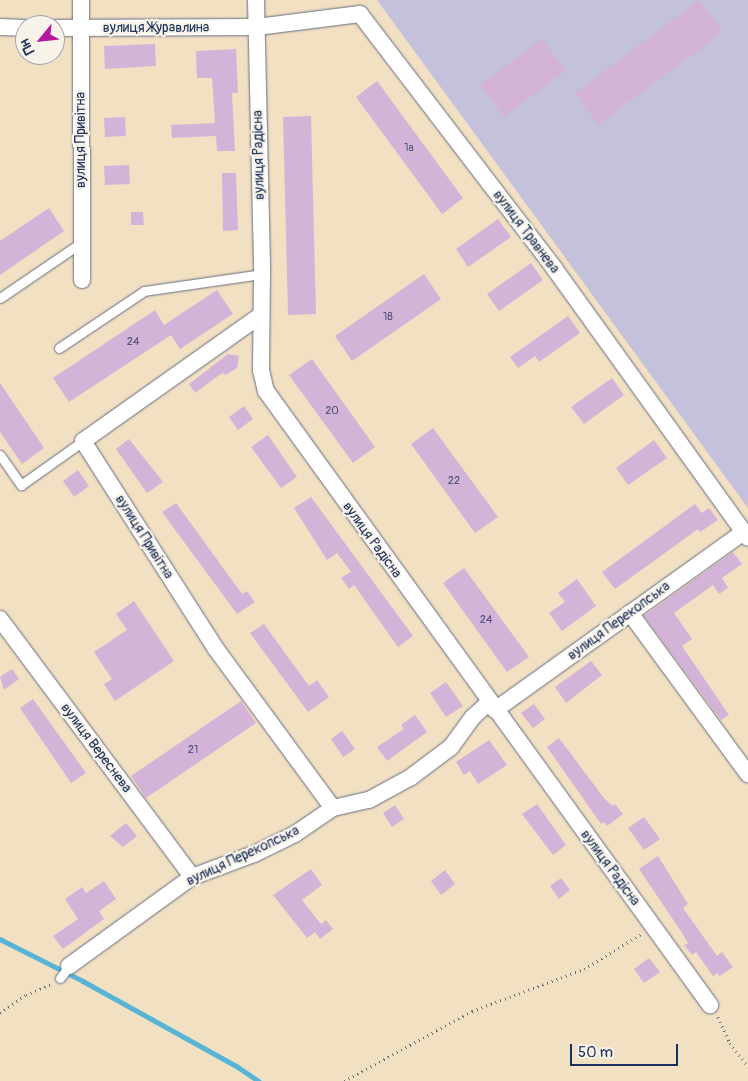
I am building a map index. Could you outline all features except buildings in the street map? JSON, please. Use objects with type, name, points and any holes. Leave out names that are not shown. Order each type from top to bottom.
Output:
[{"type":"street","name":"вулиця Привітна","points":[[80,0],[82,280]]},
{"type":"street","name":"вулиця Радісна","points":[[256,0],[262,274],[261,370],[266,391],[710,1006]]},
{"type":"street","name":"вулиця Травнева","points":[[257,27],[360,14],[554,268],[746,535]]},
{"type":"street","points":[[0,27],[15,28]]},
{"type":"street","name":"вулиця Журавлина","points":[[65,28],[257,27]]},
{"type":"street","points":[[84,442],[261,316]]},
{"type":"street","name":"вулиця Привітна","points":[[84,442],[216,649],[333,808]]},
{"type":"street","name":"вулиця Перекопська","points":[[64,972],[192,877],[254,854],[295,834],[333,808],[369,800],[411,777],[451,747],[473,717],[746,535]]},
{"type":"street","points":[[630,614],[748,774]]},
{"type":"street","name":"вулиця Вереснева","points":[[0,619],[192,877]]},
{"type":"lane","points":[[0,298],[82,242]]},
{"type":"lane","points":[[59,348],[144,291],[262,274]]},
{"type":"lane","points":[[0,455],[21,485],[84,442]]},
{"type":"path","points":[[344,1081],[472,1011],[609,956],[652,926]]},
{"type":"path","points":[[0,1013],[64,972]]},
{"type":"path","points":[[710,1006],[721,1021],[730,1043],[748,1066]]},
{"type":"shaded area","points":[[377,0],[748,0],[748,508]]},
{"type":"waterway","points":[[0,939],[83,981],[238,1067],[259,1081]]}]
